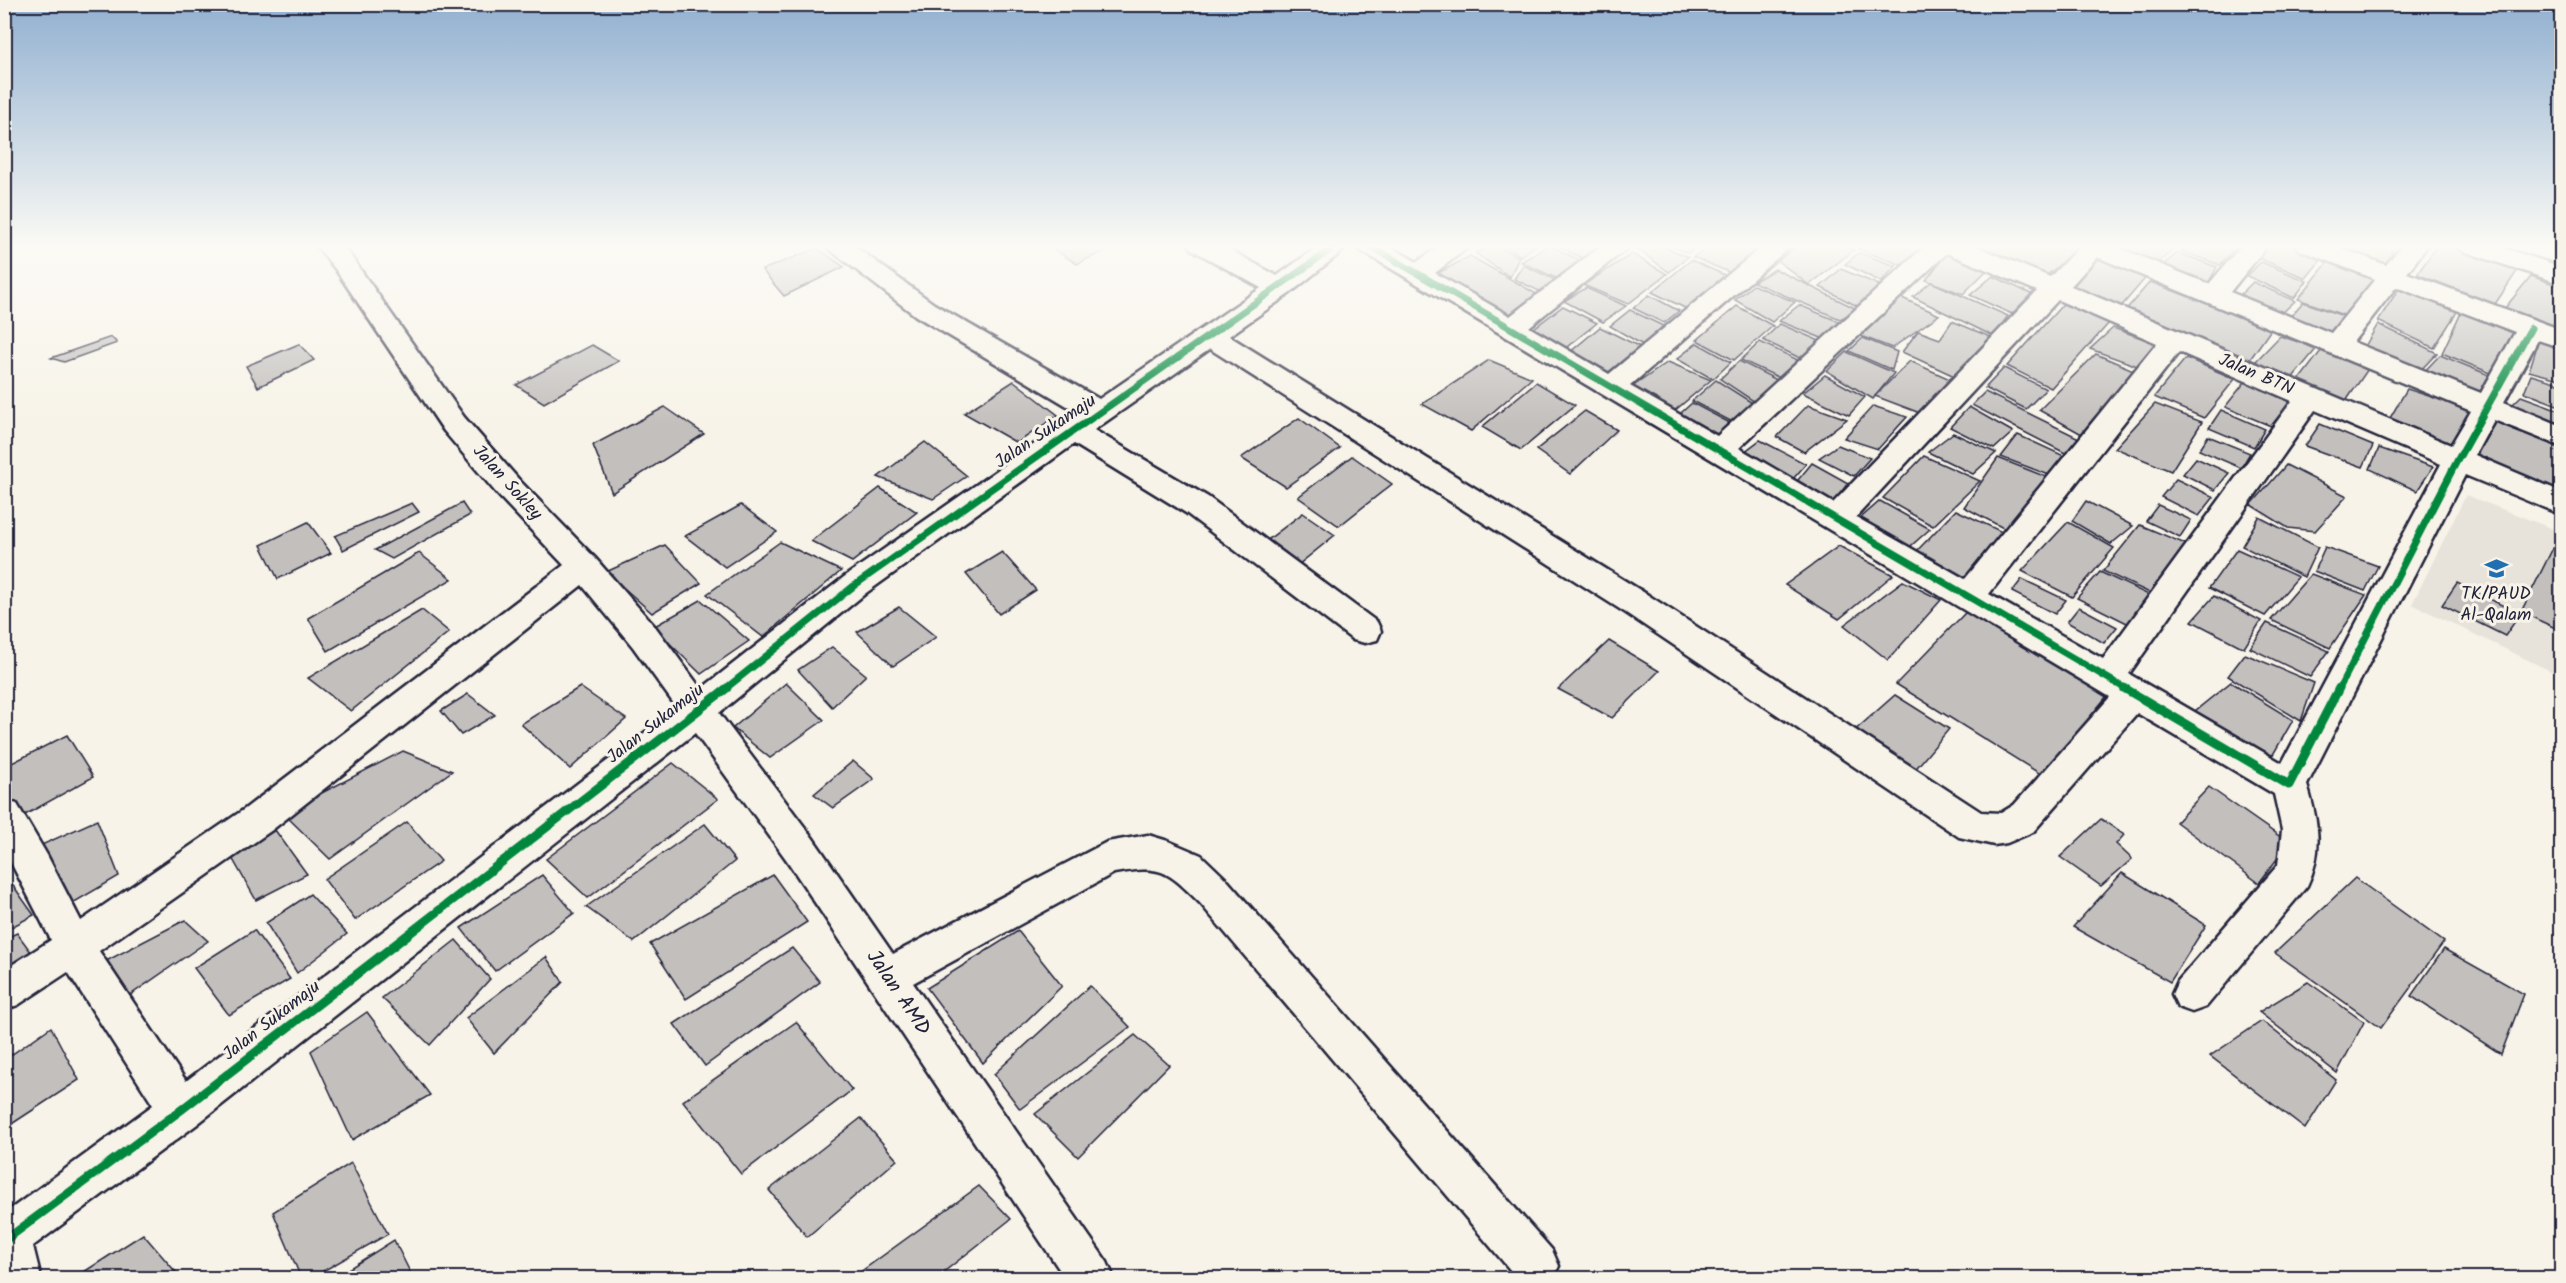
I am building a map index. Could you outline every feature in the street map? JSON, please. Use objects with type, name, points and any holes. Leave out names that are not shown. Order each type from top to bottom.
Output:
[{"type":"street","name":"Jalan Sokley","points":[[373,305],[454,424],[509,488],[584,566],[645,638],[698,711]]},
{"type":"street","points":[[918,305],[1087,422],[1365,631]]},
{"type":"street","name":"Jalan Sukamaju","points":[[9,1247],[181,1110],[698,711],[855,585],[1256,305]]},
{"type":"street","points":[[1471,305],[2289,785]]},
{"type":"street","points":[[1510,329],[1541,305]]},
{"type":"street","points":[[1610,388],[1708,305]]},
{"type":"street","points":[[1718,451],[1876,305]]},
{"type":"street","points":[[1835,520],[2036,305]]},
{"type":"street","name":"Jalan BTN","points":[[2092,305],[2562,504]]},
{"type":"street","points":[[2237,305],[2562,437]]},
{"type":"street","points":[[2335,346],[2369,305]]},
{"type":"street","points":[[2469,305],[2562,340]]},
{"type":"street","points":[[2192,994],[2294,874],[2302,855],[2302,839],[2289,785],[2457,461],[2530,328]]},
{"type":"street","points":[[1210,337],[1637,604],[1972,826],[2001,831],[2013,828],[2027,816],[2120,687],[2309,398]]},
{"type":"street","points":[[1968,598],[2174,340]]},
{"type":"street","points":[[4,992],[74,947],[259,819],[584,566]]},
{"type":"street","name":"Jalan AMD","points":[[698,711],[799,849],[1091,1278]]},
{"type":"street","points":[[4,815],[34,866],[74,947],[181,1110]]},
{"type":"street","points":[[887,977],[1107,858],[1148,851],[1168,857],[1188,866],[1213,891],[1536,1266]]},
{"type":"shaded area","name":"TK/PAUD Al-Qalam","points":[[2466,495],[2561,532],[2561,676],[2412,604]]},
{"type":"building","points":[[1481,305],[1526,305],[1503,319]]},
{"type":"building","points":[[1571,305],[1626,306],[1603,322]]},
{"type":"building","points":[[1637,305],[1668,305],[1679,311],[1664,323],[1633,308]]},
{"type":"building","points":[[1679,305],[1692,305],[1687,309]]},
{"type":"building","points":[[1743,305],[1792,305],[1772,322]]},
{"type":"building","points":[[1799,305],[1840,322],[1824,339],[1779,321]]},
{"type":"building","points":[[1807,305],[1848,305],[1859,310],[1840,319]]},
{"type":"building","points":[[1892,305],[1917,305],[1939,315],[1892,348],[1861,336]]},
{"type":"building","points":[[1929,305],[1983,305],[2008,316],[1993,336]]},
{"type":"building","points":[[1992,305],[2021,305],[2012,314]]},
{"type":"building","points":[[2062,305],[2109,323],[2051,388],[2007,366]]},
{"type":"building","points":[[2109,305],[2123,305],[2119,309]]},
{"type":"building","points":[[2130,305],[2211,305],[2272,328],[2246,365],[2123,313]]},
{"type":"building","points":[[2261,305],[2291,305],[2281,314]]},
{"type":"building","points":[[2301,305],[2311,305],[2349,318],[2335,336],[2290,317]]},
{"type":"building","points":[[2315,305],[2358,305],[2349,317]]},
{"type":"building","points":[[2388,305],[2454,305],[2460,307],[2434,348],[2378,321]]},
{"type":"building","points":[[2508,305],[2562,305],[2562,328],[2505,308]]},
{"type":"building","points":[[1563,306],[1597,323],[1563,350],[1529,332]]},
{"type":"building","points":[[1737,306],[1773,326],[1734,360],[1697,340]]},
{"type":"building","points":[[1630,310],[1663,326],[1643,345],[1610,326]]},
{"type":"building","points":[[2462,310],[2518,329],[2493,374],[2442,353]]},
{"type":"building","points":[[1952,321],[1993,338],[1961,379],[1902,352],[1918,331],[1940,339]]},
{"type":"building","points":[[1780,324],[1822,342],[1804,360],[1763,340]]},
{"type":"building","points":[[2378,324],[2437,353],[2415,376],[2363,350]]},
{"type":"building","points":[[1600,327],[1640,347],[1603,378],[1569,353]]},
{"type":"building","points":[[2113,328],[2159,344],[2137,366],[2090,349]]},
{"type":"building","points":[[2280,336],[2317,348],[2289,382],[2254,363]]},
{"type":"building","points":[[111,337],[117,343],[64,362],[51,358]]},
{"type":"building","points":[[1863,338],[1897,352],[1892,370],[1849,351]]},
{"type":"building","points":[[2539,340],[2562,349],[2562,380],[2529,371]]},
{"type":"building","points":[[1760,342],[1802,362],[1782,379],[1741,360]]},
{"type":"building","points":[[1697,343],[1731,362],[1713,379],[1677,359]]},
{"type":"building","points":[[299,344],[314,360],[258,387],[246,366]]},
{"type":"building","points":[[592,345],[619,361],[544,403],[516,385]]},
{"type":"building","points":[[2321,351],[2368,369],[2344,404],[2296,384]]},
{"type":"building","points":[[1847,352],[1894,373],[1873,399],[1827,371]]},
{"type":"building","points":[[2096,354],[2138,372],[2087,437],[2039,410]]},
{"type":"building","points":[[2440,355],[2489,375],[2476,401],[2420,376]]},
{"type":"building","points":[[2186,358],[2235,379],[2204,418],[2154,397]]},
{"type":"building","points":[[1489,360],[1532,378],[1471,431],[1422,404]]},
{"type":"building","points":[[1739,361],[1781,382],[1758,404],[1720,379]]},
{"type":"building","points":[[1910,361],[1952,380],[1920,413],[1875,396]]},
{"type":"building","points":[[1668,362],[1711,380],[1667,417],[1625,392]]},
{"type":"building","points":[[2004,368],[2046,389],[2026,409],[1985,388]]},
{"type":"building","points":[[1825,375],[1865,397],[1849,415],[1803,393]]},
{"type":"building","points":[[2531,375],[2562,384],[2562,407],[2524,392]]},
{"type":"building","points":[[1716,380],[1757,406],[1738,425],[1692,401]]},
{"type":"building","points":[[1014,381],[1058,415],[1017,443],[964,413]]},
{"type":"building","points":[[1536,382],[1575,405],[1521,450],[1482,427]]},
{"type":"building","points":[[2245,382],[2292,400],[2271,426],[2225,407]]},
{"type":"building","points":[[2407,389],[2472,410],[2448,447],[2387,423]]},
{"type":"building","points":[[1985,392],[2081,439],[2069,455],[1972,405]]},
{"type":"building","points":[[2521,396],[2562,411],[2562,430],[2510,407]]},
{"type":"building","points":[[1692,403],[1730,423],[1713,443],[1673,420]]},
{"type":"building","points":[[2155,404],[2202,422],[2171,471],[2115,448]]},
{"type":"building","points":[[1808,405],[1847,419],[1804,452],[1777,437]]},
{"type":"building","points":[[1873,406],[1907,417],[1878,449],[1844,438]]},
{"type":"building","points":[[665,407],[704,434],[612,493],[593,445]]},
{"type":"building","points":[[1969,407],[2013,432],[1994,449],[1950,427]]},
{"type":"building","points":[[2221,410],[2265,429],[2254,447],[2209,428]]},
{"type":"building","points":[[1585,411],[1617,430],[1570,474],[1536,450]]},
{"type":"building","points":[[1299,418],[1340,448],[1286,487],[1241,458]]},
{"type":"building","points":[[2498,418],[2562,443],[2562,497],[2472,461]]},
{"type":"building","points":[[2320,424],[2373,446],[2363,467],[2305,446]]},
{"type":"building","points":[[1953,433],[1996,453],[1973,474],[1928,452]]},
{"type":"building","points":[[2018,435],[2064,456],[2052,476],[2001,457]]},
{"type":"building","points":[[2208,436],[2250,453],[2241,468],[2199,450]]},
{"type":"building","points":[[1760,440],[1806,464],[1786,487],[1736,458]]},
{"type":"building","points":[[925,442],[967,476],[933,499],[878,477]]},
{"type":"building","points":[[1838,445],[1870,458],[1854,476],[1819,458]]},
{"type":"building","points":[[2379,448],[2433,467],[2417,491],[2370,469]]},
{"type":"building","points":[[1352,456],[1392,484],[1339,526],[1298,497]]},
{"type":"building","points":[[1924,456],[1980,481],[1933,526],[1883,498]]},
{"type":"building","points":[[1998,458],[2054,480],[2007,530],[1964,507]]},
{"type":"building","points":[[2196,458],[2229,473],[2215,490],[2183,474]]},
{"type":"building","points":[[1812,463],[1848,483],[1830,507],[1793,486]]},
{"type":"building","points":[[2286,465],[2347,496],[2315,531],[2288,528],[2251,505]]},
{"type":"building","points":[[2176,479],[2214,497],[2199,516],[2161,497]]},
{"type":"building","points":[[880,488],[917,512],[852,562],[811,541]]},
{"type":"building","points":[[1880,501],[1930,529],[1904,552],[1855,523]]},
{"type":"building","points":[[2086,501],[2133,526],[2111,544],[2072,521]]},
{"type":"building","points":[[412,503],[419,512],[343,550],[335,536]]},
{"type":"building","points":[[462,503],[470,515],[392,559],[375,550]]},
{"type":"building","points":[[741,505],[777,532],[725,567],[685,536]]},
{"type":"building","points":[[2158,505],[2191,520],[2180,537],[2146,521]]},
{"type":"building","points":[[1956,510],[2004,533],[1963,588],[1910,558]]},
{"type":"building","points":[[1303,513],[1335,535],[1293,569],[1261,545]]},
{"type":"building","points":[[2259,517],[2318,547],[2304,577],[2242,546]]},
{"type":"building","points":[[308,522],[331,553],[278,579],[261,545]]},
{"type":"building","points":[[2068,522],[2114,548],[2072,597],[2022,571]]},
{"type":"building","points":[[2140,525],[2188,545],[2154,595],[2103,571]]},
{"type":"building","points":[[780,542],[841,571],[763,637],[707,594]]},
{"type":"building","points":[[2555,544],[2562,547],[2562,631],[2521,612]]},
{"type":"building","points":[[665,545],[701,583],[652,613],[606,572]]},
{"type":"building","points":[[1839,546],[1893,575],[1839,619],[1785,585]]},
{"type":"building","points":[[2325,547],[2378,566],[2365,591],[2314,571]]},
{"type":"building","points":[[2237,549],[2298,577],[2265,616],[2209,588]]},
{"type":"building","points":[[1002,552],[1036,590],[999,614],[966,574]]},
{"type":"building","points":[[419,553],[452,579],[328,651],[308,618]]},
{"type":"building","points":[[2100,572],[2153,597],[2133,626],[2077,598]]},
{"type":"building","points":[[2311,574],[2366,595],[2330,648],[2271,620]]},
{"type":"building","points":[[2022,579],[2066,600],[2055,614],[2012,592]]},
{"type":"building","points":[[1903,581],[1941,600],[1888,660],[1844,625]]},
{"type":"building","points":[[2457,583],[2520,614],[2505,636],[2442,605]]},
{"type":"building","points":[[2214,596],[2261,621],[2244,648],[2192,621]]},
{"type":"building","points":[[701,600],[749,641],[701,674],[653,627]]},
{"type":"building","points":[[899,607],[936,637],[893,666],[857,632]]},
{"type":"building","points":[[2079,607],[2117,627],[2104,643],[2067,622]]},
{"type":"building","points":[[422,610],[449,632],[351,711],[308,678]]},
{"type":"building","points":[[1966,612],[2107,696],[2042,775],[1896,684]]},
{"type":"building","points":[[2267,623],[2329,651],[2310,677],[2250,648]]},
{"type":"building","points":[[1609,641],[1659,671],[1612,718],[1558,689]]},
{"type":"building","points":[[832,647],[866,675],[832,707],[798,670]]},
{"type":"building","points":[[2245,654],[2314,683],[2301,721],[2228,676]]},
{"type":"building","points":[[2231,682],[2293,720],[2267,765],[2190,715]]},
{"type":"building","points":[[786,683],[824,720],[770,758],[733,728]]},
{"type":"building","points":[[580,687],[626,719],[570,769],[521,724]]},
{"type":"building","points":[[468,694],[495,715],[461,735],[441,711]]},
{"type":"building","points":[[1895,695],[1949,729],[1908,778],[1853,732]]},
{"type":"building","points":[[67,735],[93,777],[16,820],[4,798],[4,767]]},
{"type":"building","points":[[403,751],[452,771],[330,859],[283,813]]},
{"type":"building","points":[[853,761],[874,779],[833,808],[814,794]]},
{"type":"building","points":[[673,763],[718,799],[588,898],[546,859]]},
{"type":"building","points":[[2209,787],[2289,843],[2259,883],[2176,822]]},
{"type":"building","points":[[2101,819],[2124,835],[2116,844],[2132,859],[2101,886],[2060,857]]},
{"type":"building","points":[[97,820],[119,876],[66,907],[37,847]]},
{"type":"building","points":[[407,822],[441,861],[355,920],[324,879]]},
{"type":"building","points":[[705,824],[735,861],[634,942],[586,907]]},
{"type":"building","points":[[275,830],[307,874],[256,900],[231,856]]},
{"type":"building","points":[[2122,873],[2206,925],[2170,982],[2073,927]]},
{"type":"building","points":[[542,875],[574,913],[495,971],[461,928]]},
{"type":"building","points":[[773,875],[807,922],[686,999],[650,944]]},
{"type":"building","points":[[2355,878],[2444,942],[2381,1028],[2275,953]]},
{"type":"building","points":[[12,884],[34,915],[4,931],[4,888]]},
{"type":"building","points":[[310,894],[347,934],[297,973],[266,923]]},
{"type":"building","points":[[185,920],[208,941],[123,1000],[106,961]]},
{"type":"building","points":[[254,930],[290,979],[229,1015],[194,968]]},
{"type":"building","points":[[1018,931],[1062,986],[983,1063],[927,988]]},
{"type":"building","points":[[17,933],[34,956],[4,976],[4,939]]},
{"type":"building","points":[[456,940],[490,979],[430,1045],[382,998]]},
{"type":"building","points":[[792,948],[820,982],[705,1066],[674,1024]]},
{"type":"building","points":[[2444,949],[2524,994],[2501,1054],[2411,996]]},
{"type":"building","points":[[546,957],[563,982],[494,1053],[466,1018]]},
{"type":"building","points":[[2308,982],[2364,1022],[2337,1073],[2259,1012]]},
{"type":"building","points":[[1090,986],[1130,1027],[1020,1109],[994,1074]]},
{"type":"building","points":[[367,1012],[430,1095],[352,1140],[311,1051]]},
{"type":"building","points":[[2262,1021],[2336,1080],[2305,1129],[2210,1056]]},
{"type":"building","points":[[796,1022],[852,1090],[741,1174],[683,1101]]},
{"type":"building","points":[[51,1027],[79,1080],[4,1129],[4,1060]]},
{"type":"building","points":[[1135,1035],[1169,1065],[1078,1157],[1035,1114]]},
{"type":"building","points":[[861,1118],[897,1160],[807,1237],[769,1190]]},
{"type":"building","points":[[351,1163],[388,1234],[311,1278],[301,1278],[273,1212]]},
{"type":"building","points":[[979,1186],[1011,1219],[936,1278],[852,1278]]},
{"type":"building","points":[[143,1234],[181,1278],[76,1278],[76,1277]]},
{"type":"building","points":[[394,1240],[413,1278],[334,1278]]},
{"type":"cycle path","points":[[4,1241],[181,1110],[698,711],[855,585],[1010,474],[1254,305]]},
{"type":"cycle path","points":[[1471,305],[2289,785],[2457,461],[2531,328]]},
{"type":"place","name":"TK/PAUD Al-Qalam","points":[[2496,568]]}]
